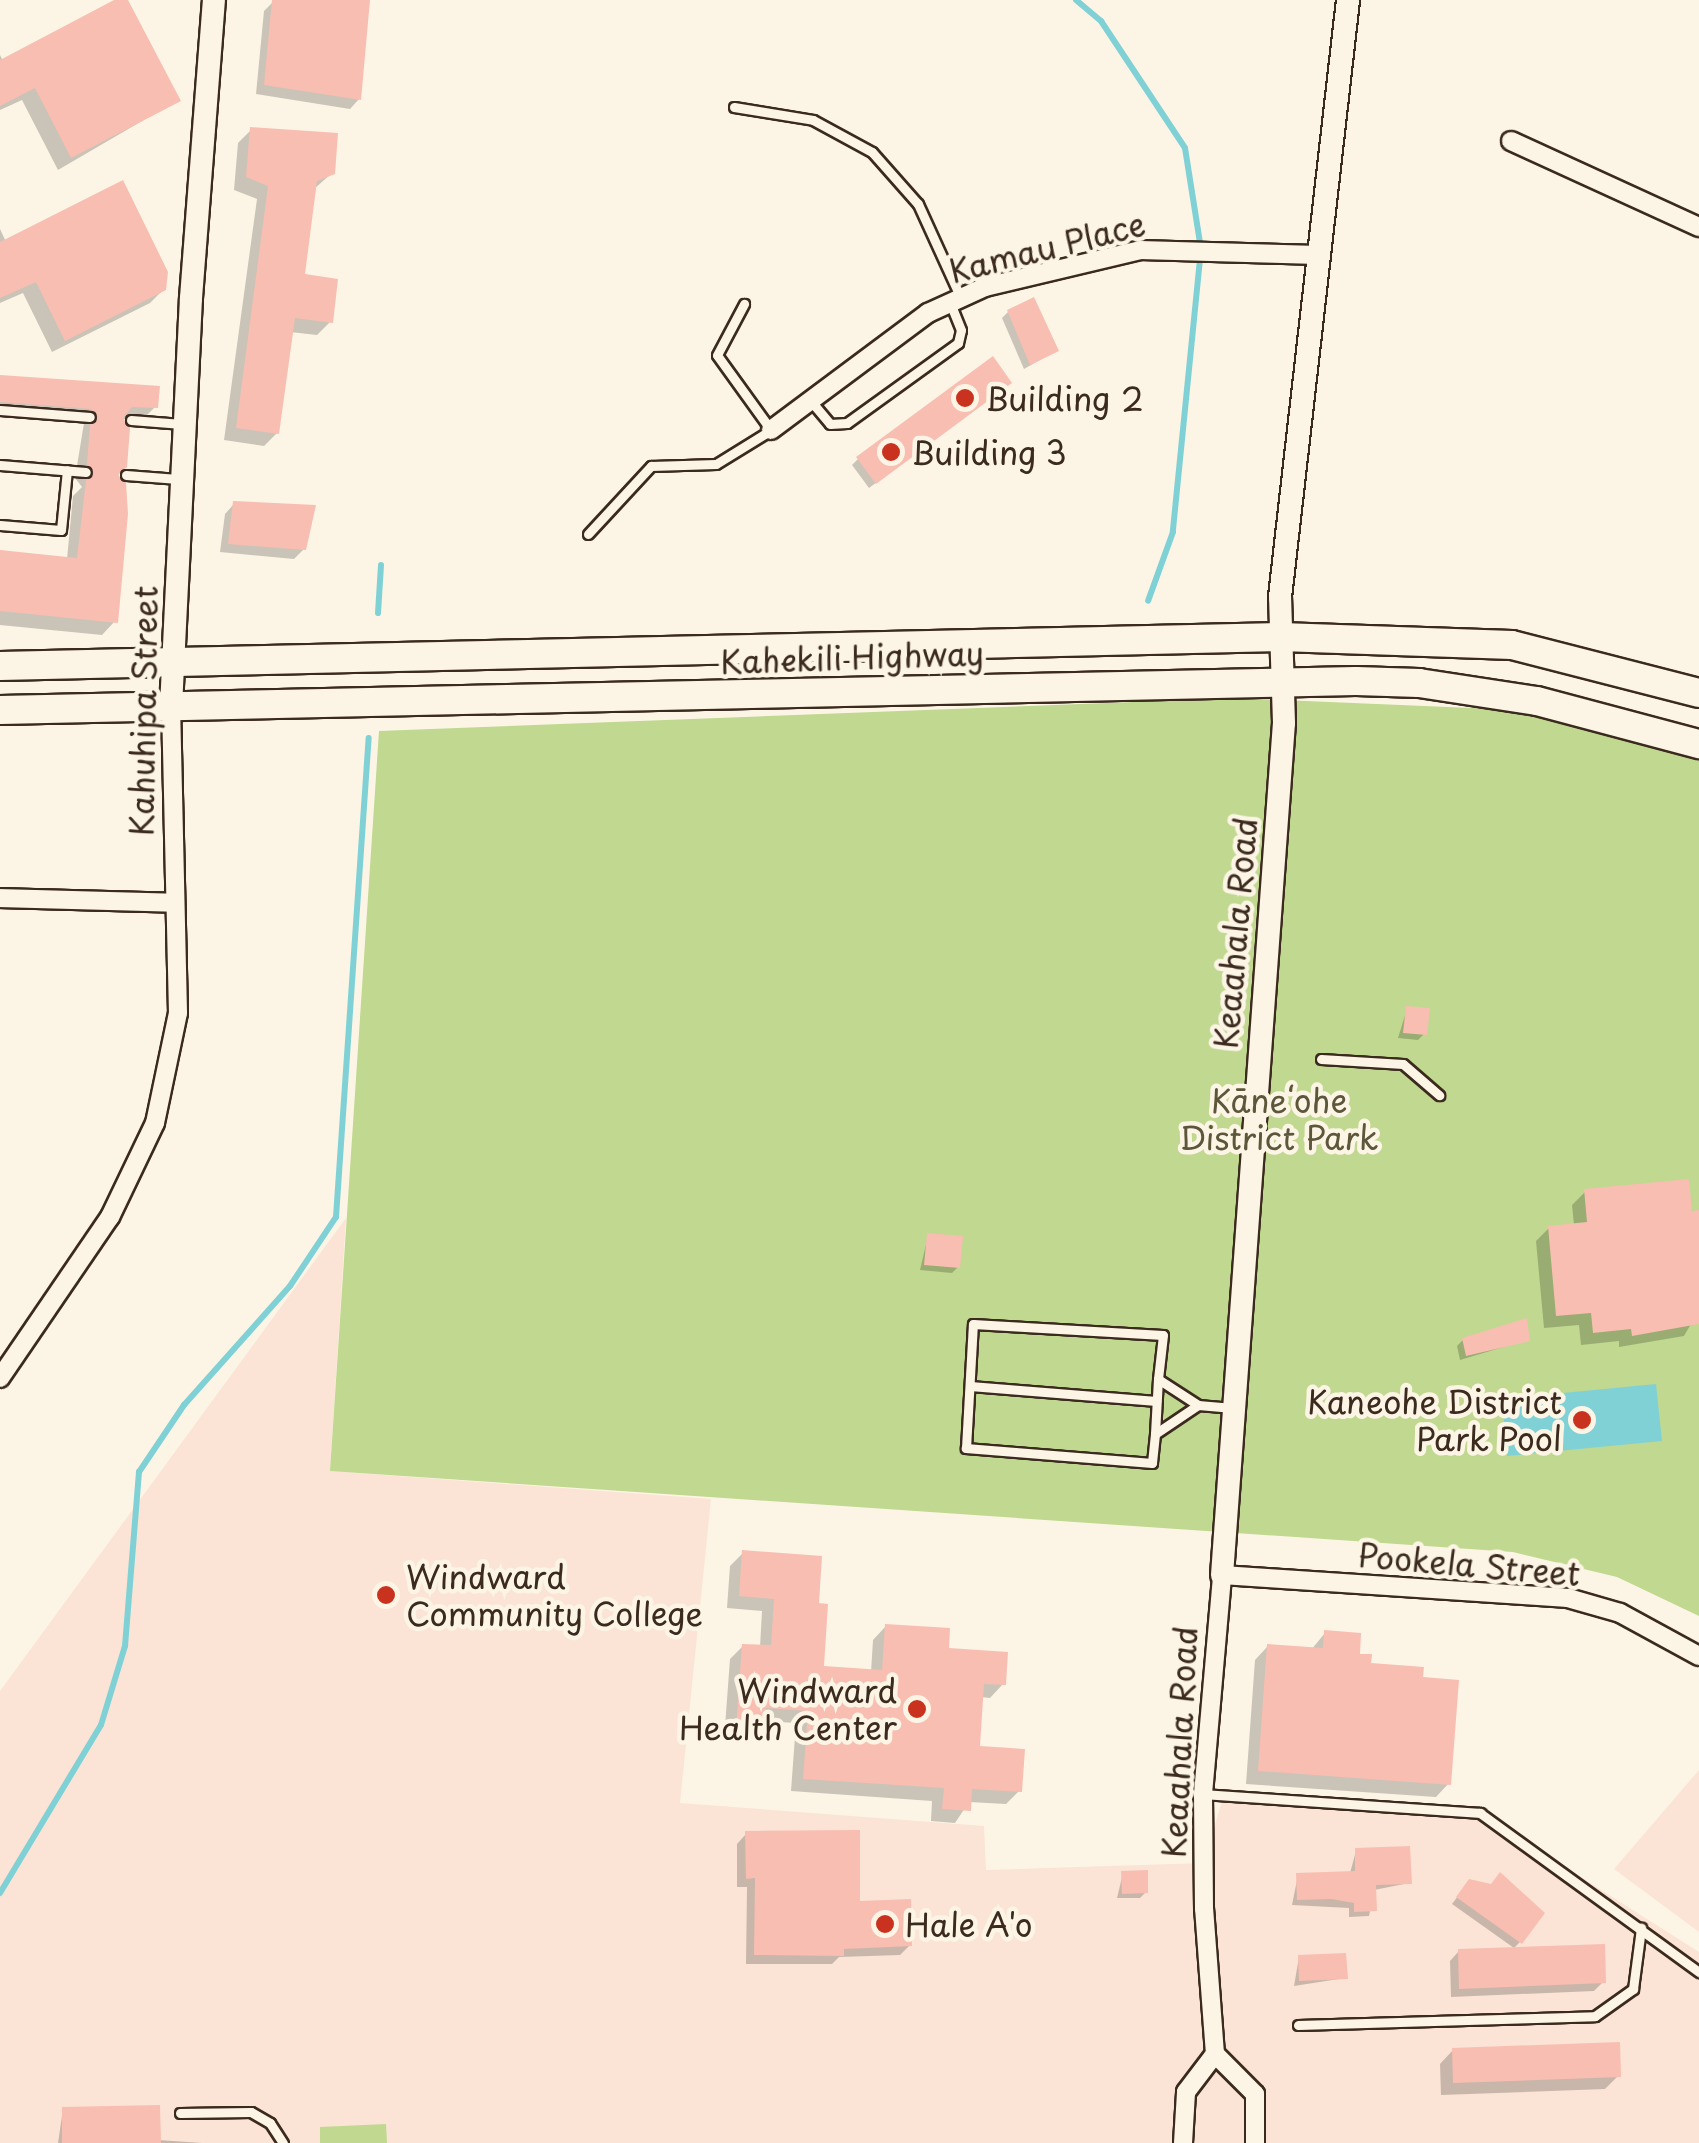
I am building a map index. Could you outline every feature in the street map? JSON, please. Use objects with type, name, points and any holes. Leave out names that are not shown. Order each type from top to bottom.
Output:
[{"type":"main road","name":"Kahekili Highway","points":[[0,666],[1281,637],[1512,645],[1699,693]]},
{"type":"main road","name":"Kahekili Highway","points":[[0,710],[1419,683],[1477,690],[1699,744]]},
{"type":"street","name":"Kahuhipa Street","points":[[0,1378],[110,1217],[155,1122],[178,1013],[172,661],[214,0]]},
{"type":"street","name":"Keaahala Road","points":[[1215,2054],[1203,1794],[1286,683],[1281,637],[1318,255],[1348,0]]},
{"type":"street","points":[[1511,141],[1699,227]]},
{"type":"street","name":"Kamau Place","points":[[771,430],[955,298],[1126,252],[1186,248],[1318,255]]},
{"type":"street","points":[[0,898],[174,903]]},
{"type":"street","name":"Pookela Street","points":[[1222,1575],[1568,1598],[1620,1613],[1699,1656]]},
{"type":"street","points":[[1183,2143],[1186,2092],[1215,2054],[1255,2094],[1255,2143]]},
{"type":"lane","points":[[734,107],[812,120],[872,152],[918,204],[955,298],[962,330],[958,343],[877,402],[839,426],[810,400]]},
{"type":"lane","points":[[588,534],[652,466],[716,464],[771,430],[716,355],[744,304]]},
{"type":"lane","points":[[0,410],[90,416]]},
{"type":"lane","points":[[131,420],[185,425]]},
{"type":"lane","points":[[0,464],[86,472]]},
{"type":"lane","points":[[0,525],[61,530],[66,470]]},
{"type":"lane","points":[[126,475],[182,479]]},
{"type":"lane","points":[[1321,1059],[1403,1064],[1439,1095]]},
{"type":"lane","points":[[973,1324],[1163,1335],[1152,1463],[966,1448],[970,1386],[973,1324]]},
{"type":"lane","points":[[1158,1380],[1198,1405],[1233,1408]]},
{"type":"lane","points":[[970,1386],[1156,1401]]},
{"type":"lane","points":[[1155,1434],[1198,1405]]},
{"type":"lane","points":[[1203,1794],[1480,1813],[1699,1972]]},
{"type":"lane","points":[[1298,2025],[1595,2016],[1633,1989],[1641,1928]]},
{"type":"lane","points":[[180,2113],[251,2112],[270,2123],[282,2143]]},
{"type":"shaded area","name":"Windward Community College","points":[[346,1218],[330,1471],[711,1499],[680,1803],[984,1826],[986,1870],[1204,1863],[1224,1794],[1480,1813],[1699,1952],[1699,2143],[0,2143],[0,1691]]},
{"type":"shaded area","points":[[1699,1770],[1699,1932],[1614,1869]]},
{"type":"green space","name":"Kāneʻohe District Park","points":[[1237,698],[1495,709],[1646,735],[1699,752],[1699,1616],[1617,1577],[1513,1552],[330,1471],[379,731]]},
{"type":"green space","points":[[386,2124],[387,2143],[320,2143],[320,2127]]},
{"type":"water","name":"Kaneohe District Park Pool","points":[[1656,1384],[1662,1441],[1507,1456],[1502,1399]]},
{"type":"building","points":[[114,0],[128,0],[181,101],[71,158],[35,88],[0,106],[0,60]]},
{"type":"building","points":[[272,0],[370,0],[361,100],[264,85]]},
{"type":"building","points":[[250,127],[338,133],[335,174],[317,181],[305,274],[338,279],[333,323],[295,318],[279,434],[236,428],[268,186],[246,177]]},
{"type":"building","points":[[123,180],[168,272],[166,290],[65,341],[36,282],[0,298],[0,242]]},
{"type":"building","points":[[1034,297],[1059,351],[1030,365],[1007,310]]},
{"type":"building","points":[[993,356],[1012,383],[876,484],[856,457]]},
{"type":"building","points":[[0,375],[160,386],[158,408],[132,407],[123,418],[130,428],[127,467],[118,475],[126,483],[128,514],[118,623],[0,611],[0,550],[77,558],[86,480],[94,474],[87,464],[90,425],[98,417],[91,409],[0,402]]},
{"type":"building","points":[[233,501],[316,505],[306,550],[228,544]]},
{"type":"building","points":[[1406,1006],[1430,1008],[1427,1035],[1403,1033]]},
{"type":"building","points":[[1689,1179],[1692,1211],[1699,1210],[1699,1324],[1632,1336],[1631,1329],[1593,1333],[1591,1313],[1556,1316],[1548,1226],[1587,1222],[1584,1189]]},
{"type":"building","points":[[927,1233],[963,1236],[960,1268],[924,1265]]},
{"type":"building","points":[[1527,1318],[1530,1341],[1466,1356],[1462,1338]]},
{"type":"building","name":"Windward Health Center","points":[[742,1550],[822,1556],[819,1603],[828,1604],[824,1666],[882,1670],[885,1624],[950,1628],[949,1648],[1008,1652],[1006,1685],[984,1684],[980,1746],[1025,1749],[1022,1792],[972,1789],[971,1811],[942,1809],[944,1788],[803,1779],[808,1711],[766,1708],[764,1730],[736,1728],[742,1644],[771,1645],[774,1599],[739,1596]]},
{"type":"building","points":[[1324,1630],[1361,1633],[1360,1654],[1372,1654],[1371,1663],[1424,1667],[1423,1677],[1459,1680],[1451,1785],[1258,1771],[1267,1644],[1323,1648]]},
{"type":"building","points":[[860,1830],[860,1901],[911,1899],[912,1946],[844,1949],[844,1956],[754,1955],[755,1878],[746,1879],[745,1831]]},
{"type":"building","points":[[1410,1846],[1412,1884],[1376,1885],[1377,1911],[1354,1912],[1354,1903],[1331,1899],[1297,1900],[1296,1873],[1355,1871],[1355,1848]]},
{"type":"building","points":[[1148,1870],[1148,1893],[1122,1894],[1121,1871]]},
{"type":"building","points":[[1500,1872],[1545,1913],[1522,1944],[1456,1897],[1469,1879],[1491,1884]]},
{"type":"building","points":[[1605,1944],[1606,1983],[1459,1989],[1458,1949]]},
{"type":"building","points":[[1346,1953],[1348,1979],[1299,1981],[1298,1955]]},
{"type":"building","points":[[1620,2042],[1621,2077],[1453,2083],[1452,2048]]},
{"type":"building","points":[[160,2105],[161,2143],[62,2143],[62,2107]]},
{"type":"waterway","points":[[1076,0],[1101,21],[1185,148],[1201,249],[1173,532],[1148,601]]},
{"type":"waterway","points":[[378,613],[381,565]]},
{"type":"waterway","points":[[0,1893],[101,1725],[125,1646],[139,1472],[184,1405],[290,1286],[336,1217],[369,738]]},
{"type":"place","name":"Building 2","points":[[965,398]]},
{"type":"place","name":"Building 3","points":[[891,452]]},
{"type":"place","name":"Kaneohe District Park Pool","points":[[1582,1420]]},
{"type":"place","name":"Windward Community College","points":[[386,1595]]},
{"type":"place","name":"Windward Health Center","points":[[917,1709]]},
{"type":"place","name":"Hale A'o","points":[[885,1924]]}]
